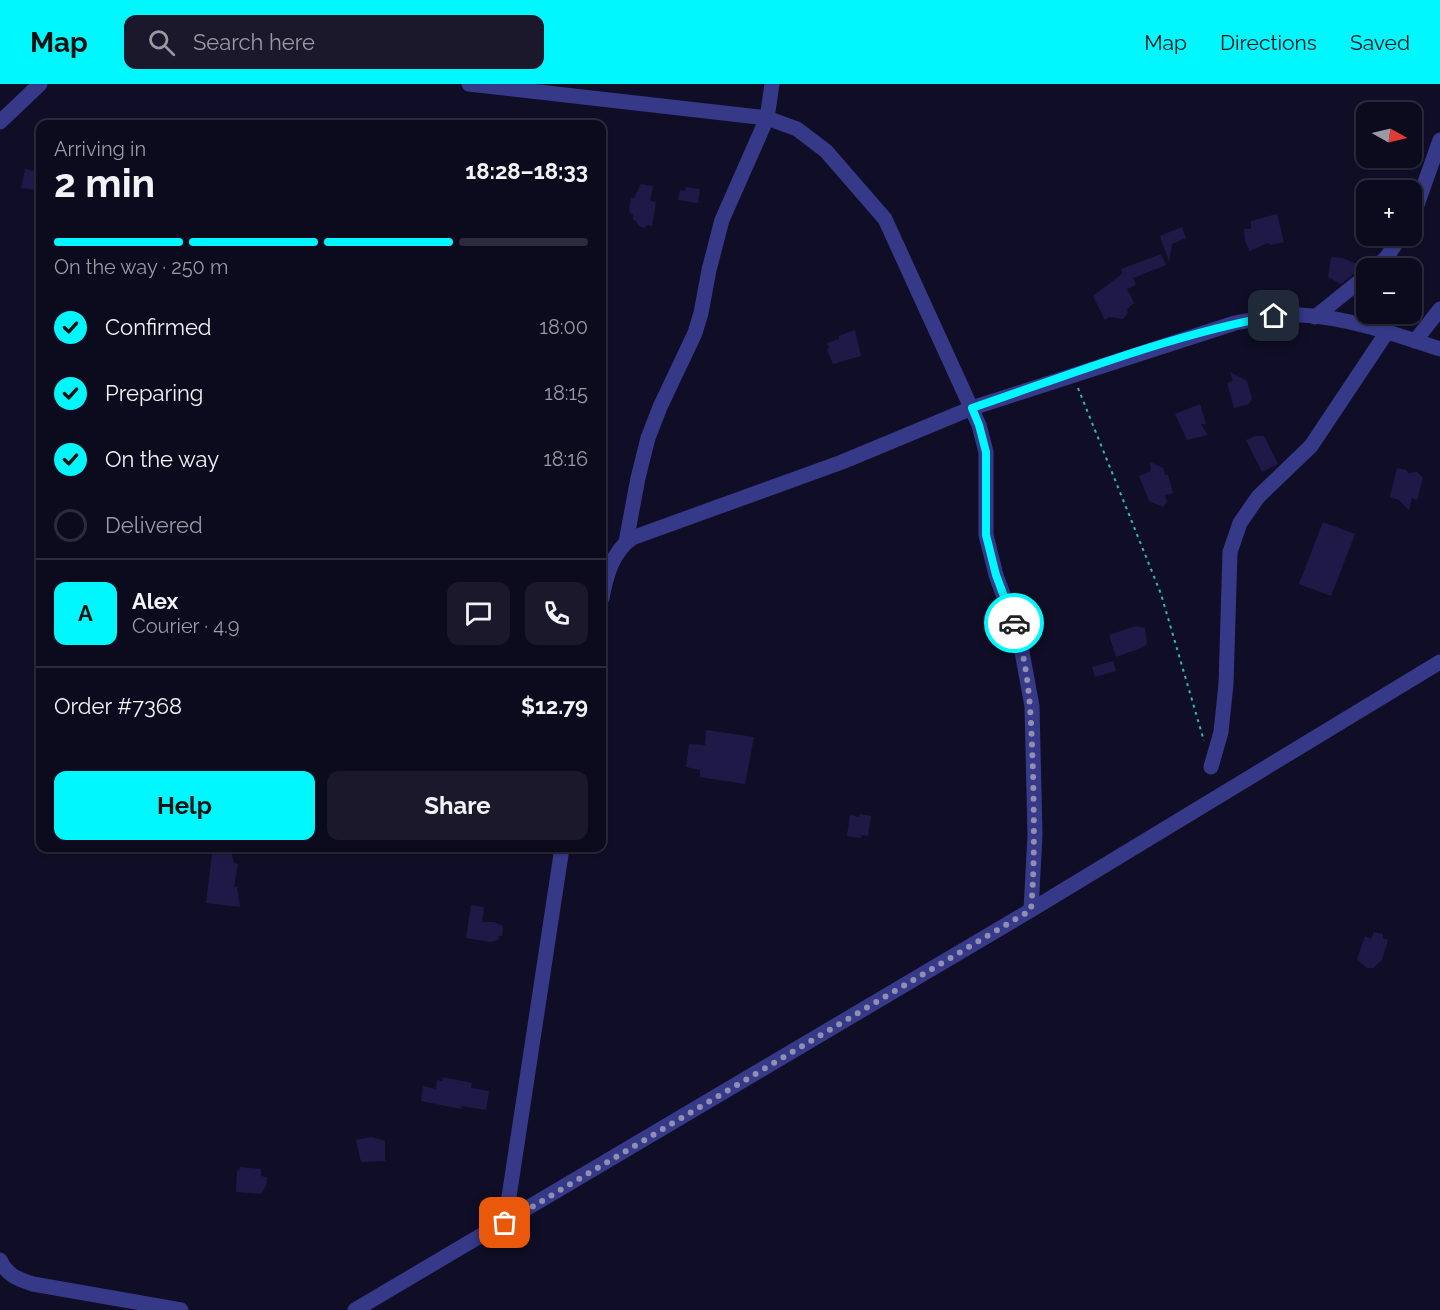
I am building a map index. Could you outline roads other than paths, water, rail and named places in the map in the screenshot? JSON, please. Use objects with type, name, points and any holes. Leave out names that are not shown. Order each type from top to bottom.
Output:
[{"type":"street","points":[[0,122],[40,84]]},
{"type":"street","points":[[469,84],[767,118],[797,129],[826,151],[885,219],[972,408],[986,452],[986,535],[996,575],[1020,640],[1032,706],[1035,835],[1031,910]]},
{"type":"street","points":[[606,584],[612,563],[626,542],[648,438],[701,313],[722,220],[767,118],[772,84]]},
{"type":"street","points":[[1422,191],[1440,140]]},
{"type":"street","points":[[1315,317],[1356,284]]},
{"type":"street","points":[[1415,341],[1440,309]]},
{"type":"street","points":[[626,542],[656,528],[842,462],[972,408],[1235,323],[1274,316],[1300,315],[1387,332],[1440,349]]},
{"type":"street","points":[[1211,767],[1221,732],[1226,684],[1230,552],[1240,523],[1258,497],[1311,446],[1387,332]]},
{"type":"street","points":[[355,1310],[1031,910],[1440,662]]},
{"type":"street","points":[[505,1223],[561,852]]},
{"type":"street","points":[[0,1260],[5,1270],[16,1279],[33,1284],[181,1310]]}]
